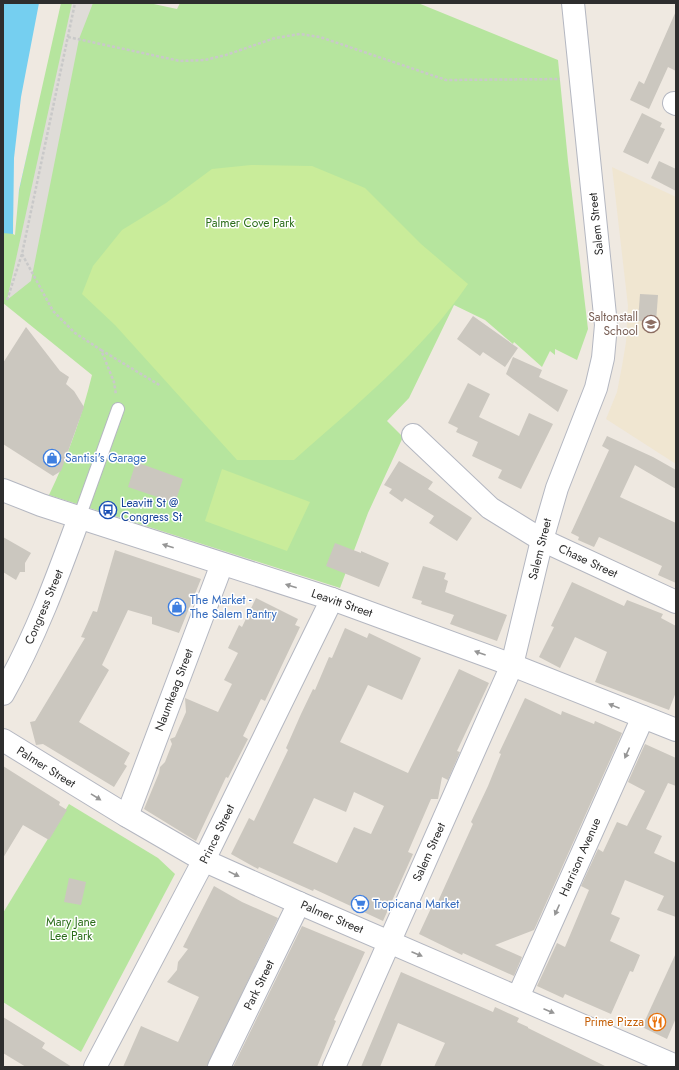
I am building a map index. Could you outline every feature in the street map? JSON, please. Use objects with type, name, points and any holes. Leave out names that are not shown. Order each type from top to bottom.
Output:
[{"type":"street","name":"Salem Street","points":[[334,1067],[512,665],[542,540],[557,488],[596,388],[603,358],[606,325],[573,3]]},
{"type":"street","name":"Chase Street","points":[[413,435],[490,508],[542,540],[676,602]]},
{"type":"street","name":"Leavitt Street","points":[[3,490],[79,518],[332,599],[512,665],[676,730]]},
{"type":"street","name":"Congress Street","points":[[3,694],[50,599],[79,518]]},
{"type":"street","name":"Naumkeag Street","points":[[127,816],[222,564]]},
{"type":"street","name":"Prince Street","points":[[95,1067],[204,860],[332,599]]},
{"type":"street","name":"Harrison Avenue","points":[[518,998],[643,717]]},
{"type":"street","name":"Palmer Street","points":[[3,740],[127,816],[204,860],[299,903],[676,1066]]},
{"type":"street","name":"Park Street","points":[[219,1067],[299,903]]},
{"type":"lane","points":[[79,518],[118,409]]},
{"type":"path","points":[[6,300],[22,254],[75,3]]},
{"type":"path","points":[[68,37],[180,60],[212,58],[275,38],[300,34],[320,37],[446,80],[560,79]]},
{"type":"path","points":[[22,254],[53,311],[75,334],[161,386]]},
{"type":"path","points":[[101,350],[114,382],[118,409]]},
{"type":"shaded area","points":[[72,3],[93,3],[79,39],[31,281],[7,300]]},
{"type":"shaded area","name":"Saltonstall School","points":[[612,167],[676,197],[676,464],[606,419],[617,392],[626,342],[628,306]]},
{"type":"green space","name":"Palmer Cove Park","points":[[59,3],[149,3],[177,9],[180,3],[418,3],[558,60],[568,161],[588,329],[577,360],[555,349],[555,355],[550,351],[542,367],[514,342],[513,344],[485,320],[454,305],[409,398],[387,421],[403,437],[368,513],[340,588],[49,495],[74,436],[92,375],[3,303],[3,11]]},
{"type":"green space","points":[[251,165],[312,166],[365,188],[421,244],[468,284],[450,309],[409,356],[294,460],[237,460],[115,325],[82,294],[93,266],[122,230],[166,203],[212,169]]},
{"type":"green space","points":[[222,469],[310,502],[287,551],[205,521]]},
{"type":"green space","name":"Mary Jane Lee Park","points":[[69,804],[158,858],[175,874],[81,1052],[3,1002],[3,913]]},
{"type":"water","points":[[3,3],[59,3],[13,219],[13,234],[3,233]]},
{"type":"pier","points":[[39,3],[61,3],[19,190],[15,235],[13,234],[14,158],[21,97]]},
{"type":"building","points":[[676,11],[676,71],[668,67],[649,109],[630,100],[639,81],[644,84]]},
{"type":"building","points":[[642,113],[662,123],[660,127],[665,129],[648,164],[623,152]]},
{"type":"building","points":[[659,161],[676,169],[676,191],[651,178]]},
{"type":"building","points":[[640,294],[658,295],[656,322],[638,321]]},
{"type":"building","points":[[473,316],[518,348],[505,367],[483,352],[480,356],[457,339]]},
{"type":"building","points":[[26,327],[60,371],[69,377],[66,384],[74,391],[84,407],[61,471],[53,476],[3,444],[3,363]]},
{"type":"building","points":[[513,357],[542,370],[539,377],[568,390],[558,412],[506,374]]},
{"type":"building","points":[[468,383],[490,394],[479,417],[519,436],[529,413],[553,424],[521,489],[498,478],[502,470],[472,456],[478,442],[456,432],[458,428],[448,423]]},
{"type":"building","points":[[607,436],[653,457],[676,470],[676,489],[635,465],[620,497],[676,523],[676,583],[658,575],[662,566],[599,537],[594,547],[578,540],[579,537],[571,533],[609,450],[602,446]]},
{"type":"building","points":[[399,461],[433,482],[428,489],[472,518],[457,541],[429,523],[434,516],[405,498],[402,502],[389,493],[392,489],[384,485]]},
{"type":"building","points":[[136,462],[183,479],[175,503],[128,487]]},
{"type":"building","points":[[3,537],[31,553],[25,563],[25,572],[20,572],[16,580],[3,572]]},
{"type":"building","points":[[335,543],[361,553],[361,551],[389,563],[379,587],[326,566]]},
{"type":"building","points":[[115,550],[201,579],[179,633],[152,624],[152,617],[128,610],[102,665],[109,670],[79,722],[130,753],[124,764],[127,766],[114,787],[43,744],[36,745],[30,722],[35,721],[85,638],[81,637],[93,611],[97,612]]},
{"type":"building","points":[[423,566],[446,573],[444,579],[448,581],[445,592],[507,615],[497,641],[450,624],[454,615],[421,604],[422,601],[412,598]]},
{"type":"building","points":[[572,582],[624,606],[627,600],[663,614],[661,618],[676,626],[676,692],[669,710],[595,682],[607,652],[575,637],[560,668],[539,657],[554,627],[551,626]]},
{"type":"building","points":[[256,598],[298,619],[295,625],[300,627],[265,701],[261,699],[243,736],[248,739],[228,778],[226,777],[196,841],[144,809],[159,773],[160,767],[165,762],[172,744],[170,739],[175,737],[186,712],[185,698],[218,712],[232,684],[224,680],[238,653],[228,648],[239,625],[242,627]]},
{"type":"building","points":[[345,628],[367,638],[369,633],[421,658],[402,700],[368,685],[340,742],[408,773],[459,669],[489,683],[457,751],[460,752],[448,780],[442,777],[438,799],[431,799],[408,852],[413,854],[383,921],[314,889],[313,891],[259,867],[258,869],[231,854],[249,818],[254,821],[288,750],[286,748],[301,714],[313,689],[315,690],[329,657],[332,658]],"holes":[[[354,792],[384,806],[371,834],[354,827],[337,863],[293,843],[314,798],[346,812]]]},
{"type":"building","points":[[525,698],[561,715],[562,711],[594,724],[595,721],[622,733],[534,930],[495,945],[522,957],[514,976],[463,953],[462,955],[419,934],[432,906],[435,908],[473,824],[471,822],[501,754],[499,753]]},
{"type":"building","points":[[645,744],[676,758],[676,786],[668,783],[646,829],[662,836],[654,853],[676,863],[676,917],[657,910],[664,896],[625,880],[611,914],[620,918],[610,941],[640,955],[633,972],[630,971],[611,1014],[565,994],[563,998],[537,986],[557,943],[565,947],[589,890],[581,886],[598,849],[603,852],[617,822],[627,826],[645,791],[628,782]]},
{"type":"building","points":[[3,766],[60,802],[59,805],[67,810],[49,840],[23,825],[3,858]]},
{"type":"building","points":[[69,878],[86,882],[81,905],[64,902]]},
{"type":"building","points":[[214,886],[242,902],[278,918],[207,1067],[123,1067],[141,1026],[178,1042],[199,997],[167,982],[177,970],[178,962],[188,949],[183,947]]},
{"type":"building","points":[[302,926],[365,952],[334,1020],[336,1021],[317,1067],[233,1067]]},
{"type":"building","points":[[676,953],[676,1018],[667,1039],[642,1027]]},
{"type":"building","points":[[401,972],[493,1012],[495,1007],[519,1018],[517,1022],[607,1067],[434,1067],[445,1043],[398,1023],[380,1067],[361,1067]]},
{"type":"building","points":[[3,1017],[45,1043],[42,1048],[72,1067],[26,1067],[3,1053]]},
{"type":"place","name":"Saltonstall School","points":[[651,324]]},
{"type":"place","name":"Santisi's Garage","points":[[52,458]]},
{"type":"place","name":"Leavitt St @ Congress St","points":[[108,510]]},
{"type":"place","name":"The Market - The Salem Pantry","points":[[177,607]]},
{"type":"place","name":"Tropicana Market","points":[[360,904]]},
{"type":"place","name":"Prime Pizza","points":[[657,1022]]}]
